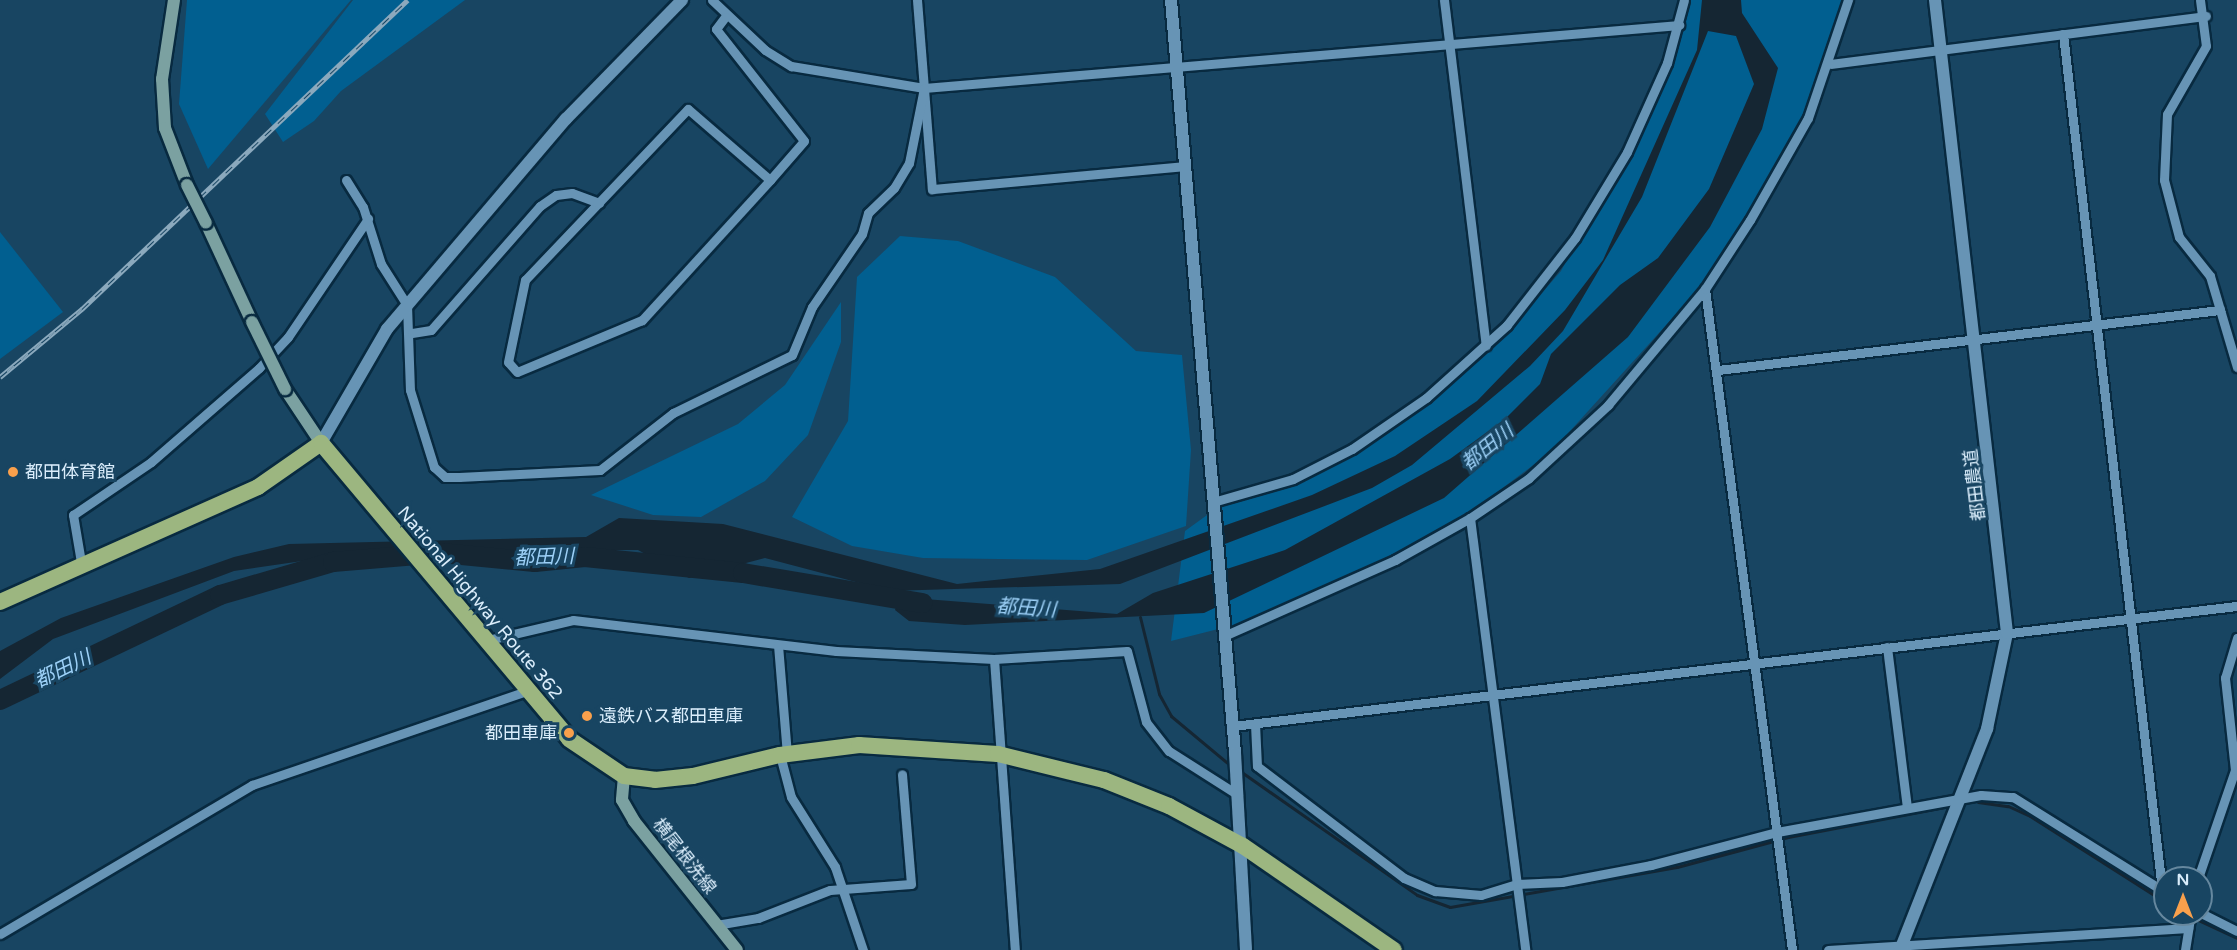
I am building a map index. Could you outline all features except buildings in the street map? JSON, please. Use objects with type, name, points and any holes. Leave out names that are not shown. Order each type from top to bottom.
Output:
[{"type":"highway","points":[[0,602],[81,568],[258,487],[321,443]]},
{"type":"highway","name":"National Highway Route 362","points":[[321,443],[355,486],[464,610],[527,691],[569,739],[624,776],[655,780],[693,776],[783,754],[859,745],[998,754],[1104,780],[1168,806],[1243,846],[1394,950]]},
{"type":"main road","points":[[174,0],[163,99],[172,155],[285,389],[321,443]]},
{"type":"main road","name":"横尾根洗線","points":[[624,776],[622,800],[634,821],[737,950]]},
{"type":"street","points":[[321,443],[354,379],[407,305],[566,119],[681,0]]},
{"type":"street","points":[[712,0],[725,17],[765,50],[802,70],[924,88],[1176,63],[1679,25]]},
{"type":"street","points":[[917,0],[932,189],[1184,166]]},
{"type":"street","points":[[1171,0],[1236,753],[1243,846],[1246,950]]},
{"type":"street","points":[[1444,0],[1486,345]]},
{"type":"street","points":[[1213,502],[1255,494],[1332,461],[1426,398],[1486,345],[1548,274],[1611,180],[1655,93],[1679,25],[1684,0]]},
{"type":"street","points":[[1225,631],[1395,560],[1470,518],[1529,478],[1579,434],[1705,289],[1789,154],[1831,63],[1848,0]]},
{"type":"street","name":"都田農道","points":[[1902,946],[1963,798],[2001,683],[2007,633],[1977,339],[1935,0]]},
{"type":"street","points":[[2200,0],[2206,16],[2206,46],[2167,114],[2161,146],[2170,215],[2179,237],[2210,276],[2237,367]]},
{"type":"street","points":[[1831,63],[2206,16]]},
{"type":"street","points":[[725,17],[716,29],[804,141],[770,180],[642,320],[517,372],[508,362],[525,280],[688,109],[770,180]]},
{"type":"street","points":[[2063,34],[2128,618],[2160,866]]},
{"type":"street","points":[[346,180],[368,219],[381,264],[407,305],[412,333],[406,355],[410,390],[429,457],[445,477],[600,470],[673,413],[792,355],[812,308],[862,234],[868,213],[894,188],[909,163],[924,88]]},
{"type":"street","points":[[412,333],[431,330],[540,206],[556,195],[572,193],[599,203]]},
{"type":"street","points":[[81,568],[73,515],[151,462],[259,368],[288,337],[368,219]]},
{"type":"street","points":[[1705,289],[1718,370],[1792,950]]},
{"type":"street","points":[[1718,370],[2220,310]]},
{"type":"street","points":[[1470,518],[1525,950]]},
{"type":"street","points":[[1233,726],[2237,606]]},
{"type":"street","points":[[488,640],[573,620],[778,645],[994,659],[1127,651],[1146,722],[1169,751],[1237,788]]},
{"type":"street","points":[[2202,866],[2235,770],[2224,678],[2237,638]]},
{"type":"street","points":[[778,645],[783,754],[792,797],[843,888],[863,950]]},
{"type":"street","points":[[1887,647],[1907,808]]},
{"type":"street","points":[[994,659],[998,754],[1016,950]]},
{"type":"street","points":[[0,934],[252,785],[527,691]]},
{"type":"street","points":[[1255,724],[1257,766],[1404,878],[1460,895],[1481,895],[1517,886],[1651,866],[1777,833],[1963,798],[2013,797],[2153,884]]},
{"type":"street","points":[[716,925],[758,918],[843,888],[911,884],[902,774]]},
{"type":"street","points":[[2213,919],[2237,931]]},
{"type":"street","points":[[1828,950],[1902,946],[2153,924]]},
{"type":"street","points":[[2185,950],[2188,926]]},
{"type":"shaded area","points":[[187,0],[351,0],[208,169],[179,104]]},
{"type":"shaded area","points":[[353,0],[465,0],[341,91],[314,121],[283,142],[265,114]]},
{"type":"shaded area","points":[[1683,0],[1845,0],[1814,93],[1777,169],[1697,291],[1551,452],[1457,522],[1329,586],[1238,624],[1171,641],[1185,531],[1214,510],[1368,444],[1493,349],[1561,271],[1650,104]]},
{"type":"shaded area","points":[[0,232],[63,312],[0,359]]},
{"type":"shaded area","points":[[900,236],[958,241],[1055,277],[1136,351],[1182,355],[1191,450],[1186,526],[1087,560],[923,558],[852,546],[792,517],[848,421],[857,277]]},
{"type":"shaded area","points":[[841,302],[841,342],[808,435],[765,481],[701,517],[653,515],[591,495],[738,424],[785,385]]},
{"type":"water","points":[[1702,0],[1741,0],[1742,13],[1778,68],[1762,129],[1710,227],[1628,337],[1444,498],[1204,613],[965,625],[909,621],[895,610],[899,597],[1117,614],[1153,593],[1285,550],[1450,459],[1505,419],[1540,384],[1551,354],[1620,285],[1658,258],[1709,189],[1754,84],[1736,36],[1708,31],[1642,197],[1563,331],[1530,366],[1412,465],[1372,488],[1120,584],[890,591],[765,558],[689,578],[638,550],[378,550],[234,571],[53,639],[0,679],[0,651],[61,618],[234,557],[289,544],[586,537],[619,518],[723,524],[957,584],[1100,569],[1312,495],[1395,456],[1477,401],[1565,310],[1603,260],[1697,50]]},
{"type":"waterway","name":"都田川","points":[[0,700],[220,595],[333,562],[441,553],[535,562],[585,557],[743,573],[923,603]]},
{"type":"waterway","points":[[1140,617],[1159,694],[1171,716],[1231,766]]},
{"type":"waterway","points":[[1240,771],[1417,895],[1450,907],[1677,867],[1788,837],[1951,806]]},
{"type":"waterway","points":[[1978,802],[2008,806],[2030,816],[2153,894]]},
{"type":"waterway","points":[[2211,926],[2237,938]]},
{"type":"railway","points":[[0,377],[82,309],[408,0]]},
{"type":"place","name":"都田体育館","points":[[13,472]]},
{"type":"place","name":"遠鉄バス都田車庫","points":[[587,716]]},
{"type":"place","name":"都田車庫","points":[[569,733]]}]
